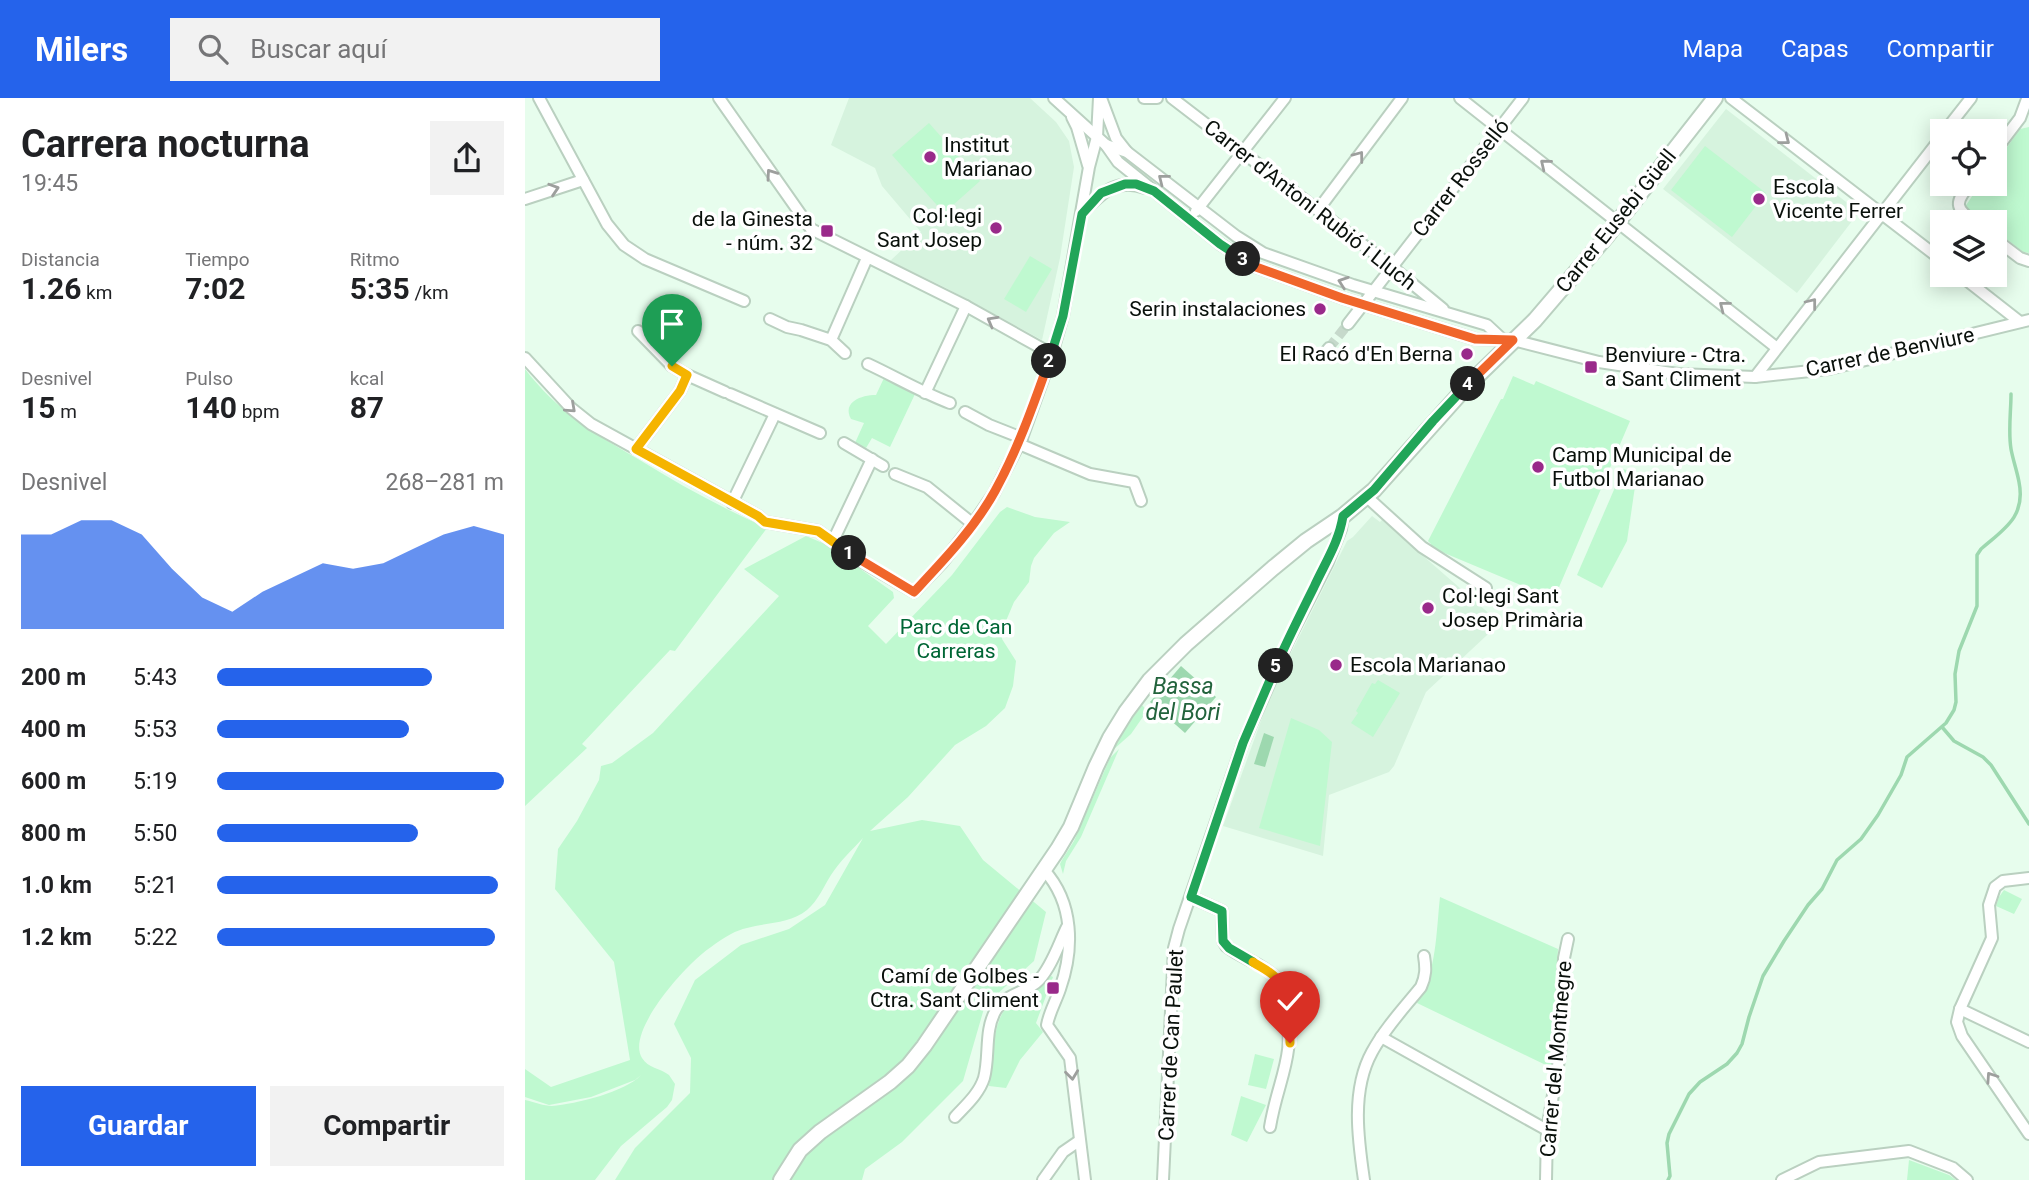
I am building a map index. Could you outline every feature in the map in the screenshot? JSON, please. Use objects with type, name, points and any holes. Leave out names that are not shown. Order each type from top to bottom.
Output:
[{"type":"street","points":[[539,98],[614,235],[645,259],[744,301]]},
{"type":"street","points":[[719,98],[811,229],[966,306],[1052,354]]},
{"type":"street","name":"Carrer de Benviure","points":[[1054,98],[1106,145],[1118,162],[1189,220],[1256,267],[1475,339],[1507,339],[1599,362],[1678,374],[1755,377],[1829,369],[2025,321]]},
{"type":"street","points":[[525,358],[571,408],[591,424],[765,522],[818,531],[914,592],[974,524],[994,493],[1020,441],[1063,316],[1089,167],[1097,137],[1100,98]]},
{"type":"street","points":[[1100,98],[1116,138],[1127,152]]},
{"type":"street","points":[[1144,98],[1157,98]]},
{"type":"street","name":"Carrer d'Antoni Rubió i Lluch","points":[[1172,98],[1448,313]]},
{"type":"street","points":[[1189,220],[1285,98]]},
{"type":"street","points":[[1318,210],[1402,98]]},
{"type":"street","points":[[1460,98],[1777,348]]},
{"type":"street","name":"Carrer Rosselló","points":[[1348,324],[1523,98]]},
{"type":"street","name":"Carrer Eusebi Güell","points":[[781,1180],[800,1150],[820,1132],[890,1082],[908,1066],[924,1046],[1044,870],[1070,827],[1111,738],[1150,680],[1185,644],[1313,535],[1367,497],[1507,339],[1535,320],[1617,222],[1714,98]]},
{"type":"street","points":[[1731,98],[1930,251]]},
{"type":"street","points":[[1955,119],[1971,98]]},
{"type":"street","points":[[2007,135],[2020,118],[2027,99]]},
{"type":"street","points":[[1069,112],[1077,127],[1089,167]]},
{"type":"street","name":"Carrer de Benviure","points":[[1106,145],[1127,152],[1198,208],[1263,253],[1372,291],[1487,325],[1507,339]]},
{"type":"street","points":[[1755,377],[1930,152]]},
{"type":"street","points":[[525,199],[583,180]]},
{"type":"street","name":"Carrer de Benviure","points":[[1082,214],[1101,193],[1113,187],[1136,184],[1154,191]]},
{"type":"street","points":[[2007,248],[2029,261]]},
{"type":"street","points":[[831,340],[867,258]]},
{"type":"street","points":[[1976,287],[2025,321]]},
{"type":"street","points":[[925,393],[966,306]]},
{"type":"street","points":[[770,319],[831,340],[845,353]]},
{"type":"street","points":[[638,331],[672,366],[687,375],[820,433]]},
{"type":"street","points":[[868,364],[950,403]]},
{"type":"street","points":[[636,449],[680,391],[687,375]]},
{"type":"street","points":[[965,412],[1090,474],[1134,482],[1141,501]]},
{"type":"street","points":[[732,503],[775,414]]},
{"type":"street","points":[[844,443],[883,466]]},
{"type":"street","points":[[833,541],[872,459]]},
{"type":"street","points":[[895,474],[927,487],[974,524]]},
{"type":"street","points":[[1367,497],[1422,547],[1486,588]]},
{"type":"street","name":"Carrer de Can Paulet","points":[[1163,1180],[1174,948],[1179,929],[1243,743],[1289,639],[1328,562],[1341,529],[1343,516]]},
{"type":"street","points":[[1313,535],[1325,547],[1328,562]]},
{"type":"street","points":[[1044,870],[1059,889],[1067,911],[1070,950],[1047,1025],[1070,1058],[1085,1180]]},
{"type":"street","points":[[2029,878],[2003,881],[1995,887],[1989,905],[1992,938],[1960,1009],[1957,1022],[1959,1031],[2029,1134]]},
{"type":"street","points":[[1191,897],[1222,911],[1223,941],[1226,946],[1270,972],[1281,985],[1290,1043],[1270,1126]]},
{"type":"street","points":[[955,1117],[980,1087],[984,1077],[989,1027],[995,1010],[1006,998],[1031,987],[1040,979],[1068,925]]},
{"type":"street","name":"Carrer del Montnegre","points":[[1546,1180],[1547,1130],[1560,1054],[1564,958],[1568,939]]},
{"type":"street","points":[[1364,1180],[1359,1139],[1359,1105],[1363,1076],[1370,1055],[1381,1037],[1421,987],[1426,968],[1424,956]]},
{"type":"street","points":[[1050,961],[1066,970]]},
{"type":"street","points":[[1960,1009],[2029,1042]]},
{"type":"street","points":[[1381,1037],[1547,1130]]},
{"type":"street","points":[[1043,1180],[1063,1152],[1079,1141]]},
{"type":"street","points":[[1782,1180],[1819,1162],[1909,1152],[1953,1168],[1968,1180]]},
{"type":"shaded area","points":[[849,98],[1030,98],[1056,122],[1069,141],[1074,167],[1060,258],[1042,340],[890,261],[921,232],[882,186],[875,168],[831,145]]},
{"type":"shaded area","name":"Escola Vicente Ferrer","points":[[1726,109],[1859,212],[1797,293],[1663,189]]},
{"type":"shaded area","name":"Escola Marianao","points":[[1372,516],[1380,522],[1382,520],[1500,623],[1426,692],[1389,772],[1329,795],[1323,856],[1223,826],[1271,693],[1347,541]]},
{"type":"green space","points":[[929,123],[980,181],[944,213],[892,155]]},
{"type":"green space","points":[[2029,127],[2029,253],[2023,252],[2007,239],[2007,210],[1969,210],[1965,207],[1972,196],[2007,196],[2007,147],[2020,129]]},
{"type":"green space","points":[[1705,146],[1766,193],[1732,237],[1671,190]]},
{"type":"green space","points":[[1030,256],[1052,269],[1026,312],[1004,299]]},
{"type":"green space","points":[[525,369],[550,397],[591,430],[685,487],[767,528],[675,651],[670,650],[582,744],[587,748],[525,806]]},
{"type":"green space","name":"Camp Municipal de Futbol Marianao","points":[[1513,376],[1534,385],[1536,381],[1630,421],[1554,599],[1430,547],[1428,541]]},
{"type":"green space","points":[[884,378],[915,394],[890,447],[872,438],[866,448],[855,443],[864,423],[851,419],[849,408],[859,398],[876,395]]},
{"type":"green space","points":[[1623,469],[1637,473],[1627,541],[1602,588],[1577,575]]},
{"type":"green space","name":"Parc de Can Carreras","points":[[1007,507],[1035,517],[1070,522],[1054,533],[1034,558],[1029,582],[1014,602],[1003,628],[1002,639],[1016,661],[1013,686],[1005,708],[986,726],[955,745],[908,797],[870,831],[922,820],[960,826],[983,860],[1046,912],[1034,961],[985,1005],[963,1081],[902,1142],[865,1169],[862,1180],[615,1180],[635,1148],[690,1093],[691,1058],[674,1024],[695,980],[741,945],[789,929],[825,905],[863,838],[838,865],[818,898],[807,910],[790,919],[750,927],[731,934],[696,959],[665,994],[647,1022],[639,1048],[645,1061],[669,1075],[675,1084],[672,1100],[621,1146],[595,1180],[525,1180],[525,1100],[552,1106],[574,1103],[612,1092],[635,1080],[591,1097],[549,1105],[525,1097],[525,1069],[551,1087],[630,1060],[614,962],[555,889],[558,849],[599,780],[601,766],[612,763],[653,733],[779,596],[744,569],[806,536],[825,544],[893,592],[894,598],[868,626],[886,644],[952,575],[1000,512]]},
{"type":"green space","points":[[1378,680],[1400,693],[1373,737],[1351,723],[1372,683],[1375,684]]},
{"type":"green space","points":[[1142,705],[1147,711],[1131,734],[1114,749],[1126,727]]},
{"type":"green space","points":[[1291,718],[1319,730],[1332,742],[1320,846],[1259,828]]},
{"type":"green space","points":[[1119,749],[1081,837],[1066,861],[1063,874],[1060,864],[1074,841],[1110,758]]},
{"type":"green space","points":[[2004,890],[2022,899],[2014,914],[1996,906]]},
{"type":"green space","points":[[1440,897],[1558,949],[1552,1068],[1417,1003],[1424,991],[1432,965]]},
{"type":"green space","points":[[1053,977],[1036,1023],[1043,1032],[1020,1060],[1006,1088],[989,1086],[996,1029],[1005,1009]]},
{"type":"green space","points":[[1255,1054],[1274,1059],[1266,1089],[1248,1085]]},
{"type":"green space","points":[[1241,1096],[1266,1105],[1247,1142],[1231,1135]]},
{"type":"green space","points":[[1909,1160],[1949,1175],[1956,1180],[1907,1180]]},
{"type":"water","name":"Bassa del Bori","points":[[1181,666],[1216,697],[1185,733],[1150,702]]},
{"type":"water","points":[[1264,733],[1274,737],[1265,767],[1254,764]]},
{"type":"waterway","points":[[1668,1180],[1669,1134],[1689,1094],[1737,1053],[1763,976],[1784,941],[1822,889],[1837,860],[1861,839],[1878,815],[1901,775],[1907,757],[1946,723],[1954,710],[1959,651],[1977,606],[1977,555],[2011,521],[2019,504],[2019,482],[2010,442],[2011,394]]},
{"type":"waterway","points":[[1942,727],[1954,741],[1983,757],[1991,765],[2029,824]]},
{"type":"tunnel","points":[[1329,348],[1348,324]]},
{"type":"place","name":"Institut Marianao","points":[[930,157]]},
{"type":"place","name":"Escola Vicente Ferrer","points":[[1759,199]]},
{"type":"place","name":"Col·legi Sant Josep","points":[[996,228]]},
{"type":"place","name":"de la Ginesta - núm. 32","points":[[827,231]]},
{"type":"place","name":"Serin instalaciones","points":[[1320,309]]},
{"type":"place","name":"El Racó d'En Berna","points":[[1467,354]]},
{"type":"place","name":"Benviure - Ctra. a Sant Climent","points":[[1591,367]]},
{"type":"place","name":"Camp Municipal de Futbol Marianao","points":[[1538,467]]},
{"type":"place","name":"Col·legi Sant Josep Primària","points":[[1428,608]]},
{"type":"place","name":"Escola Marianao","points":[[1336,665]]},
{"type":"place","name":"Camí de Golbes - Ctra. Sant Climent","points":[[1053,988]]},
{"type":"route","points":[[672,366],[687,375],[680,391],[636,449],[765,522],[818,531],[914,592],[974,524],[994,493],[1022,438],[1063,316],[1082,214],[1101,193],[1113,187],[1136,184],[1154,191],[1220,244],[1256,267],[1342,298],[1475,339],[1513,340],[1433,421],[1374,490],[1343,516],[1341,529],[1328,562],[1312,589],[1243,743],[1191,897],[1222,911],[1223,941],[1226,946],[1270,972],[1281,985],[1290,1043]]}]
